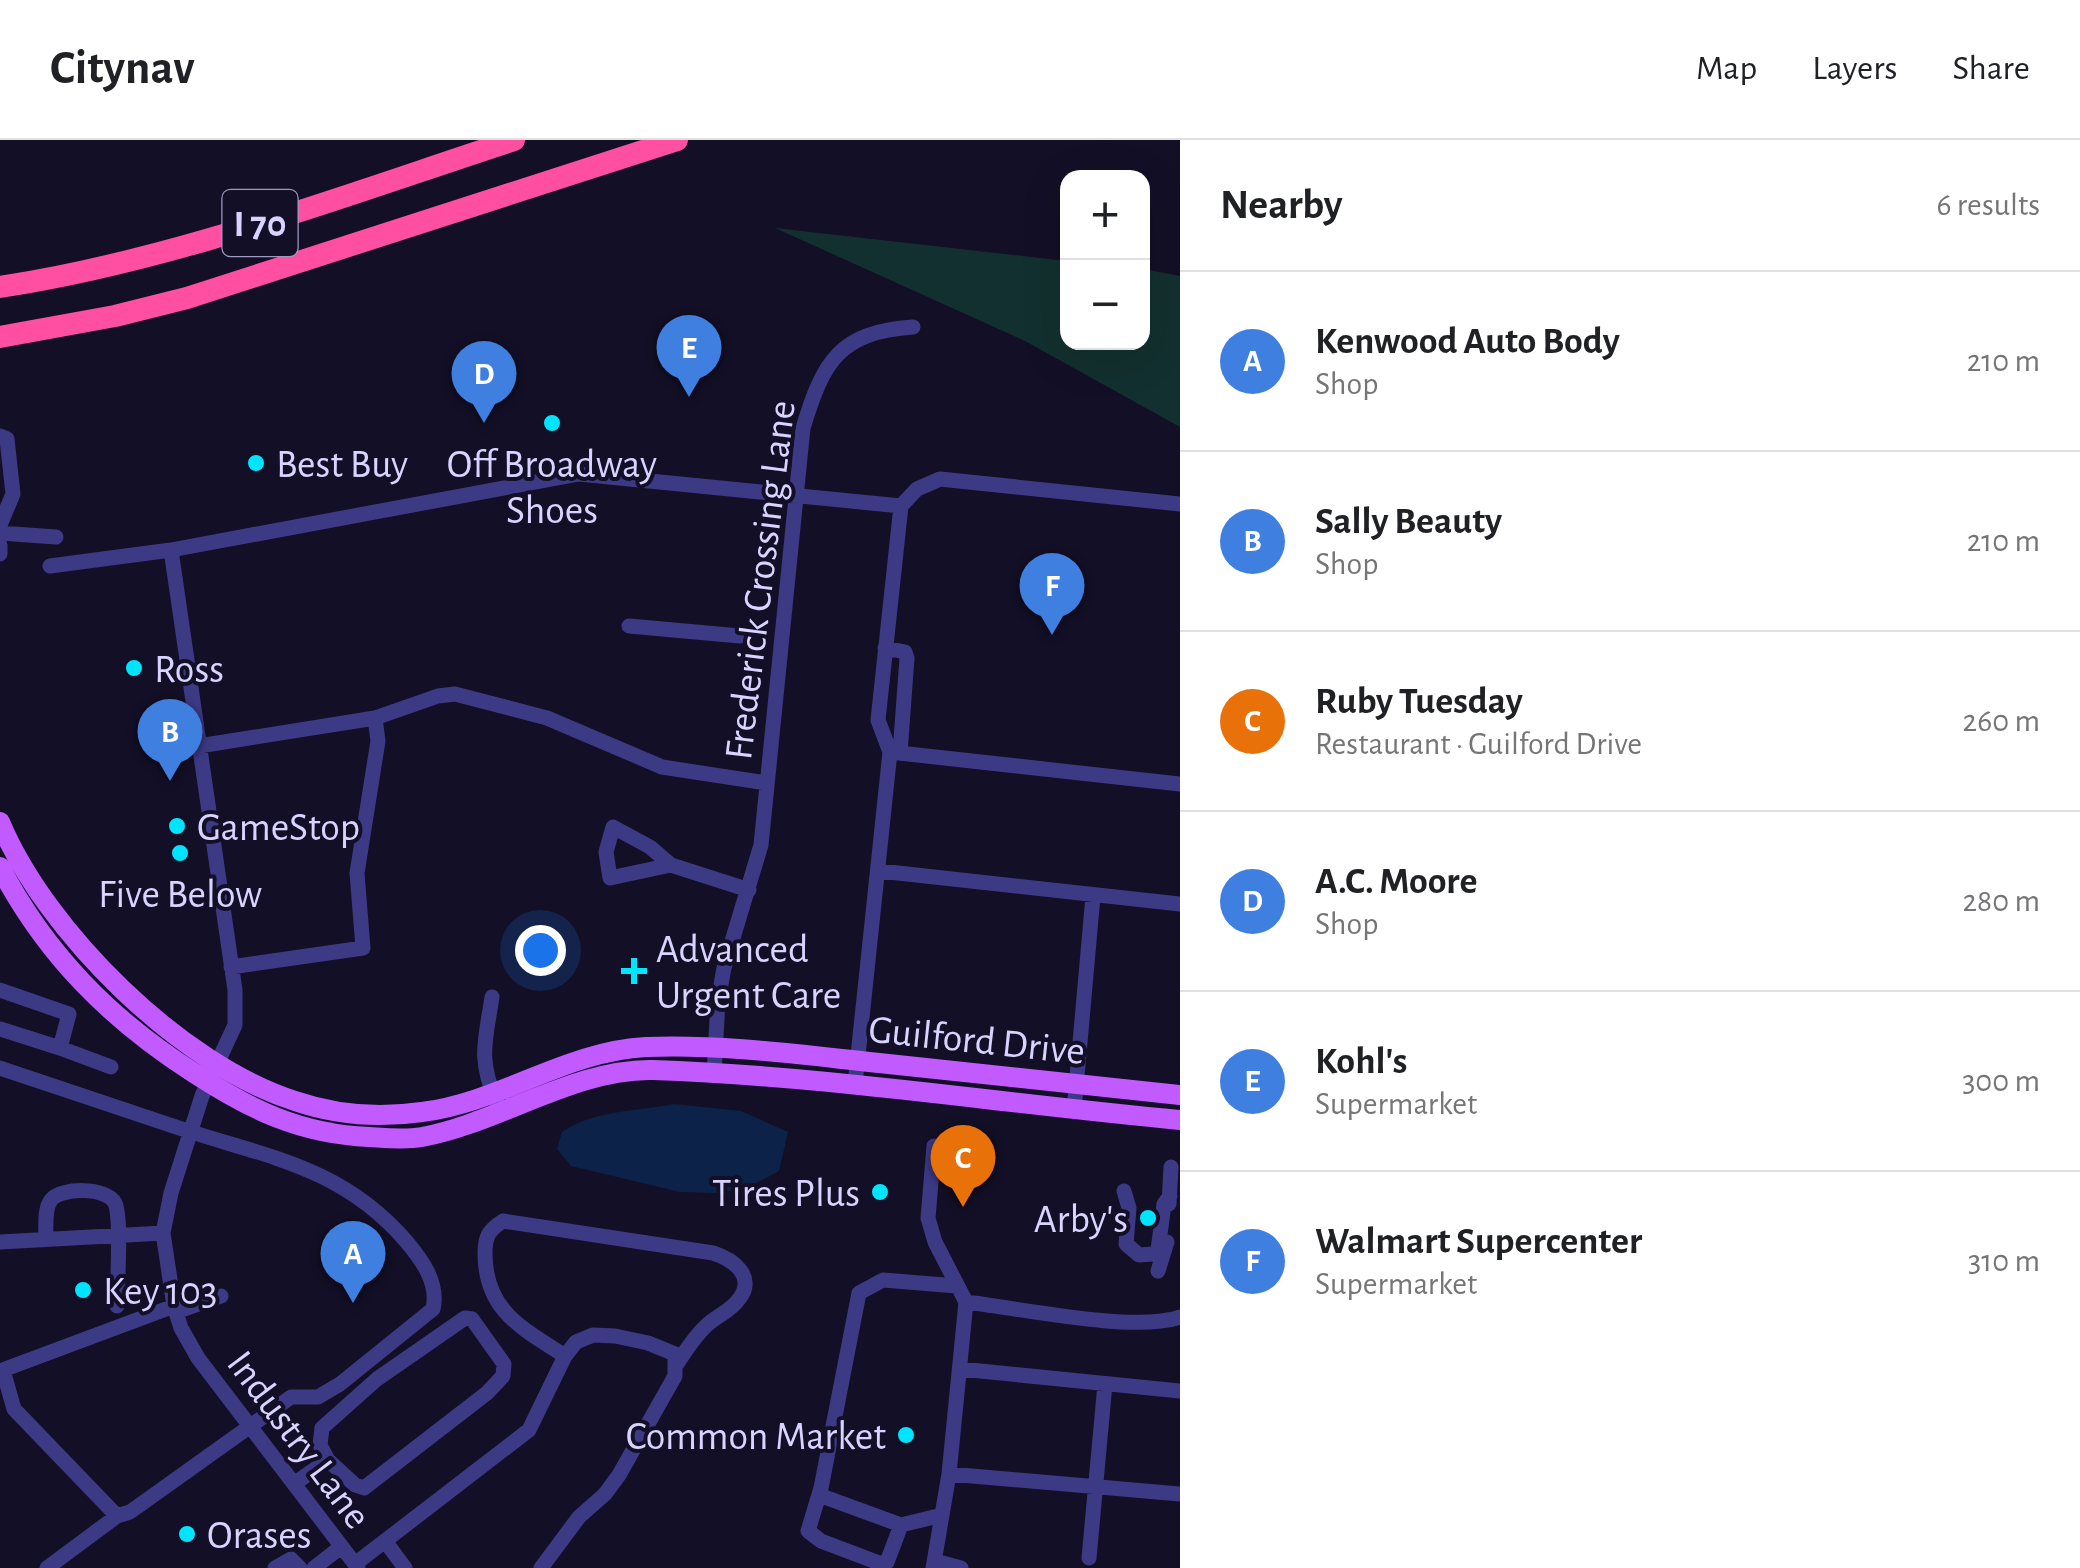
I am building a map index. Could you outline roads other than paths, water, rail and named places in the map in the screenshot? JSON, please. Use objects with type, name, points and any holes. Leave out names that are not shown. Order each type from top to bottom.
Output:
[{"type":"highway","name":"I 70","points":[[0,287],[105,268],[174,249],[514,140]]},
{"type":"highway","name":"I 70","points":[[0,337],[187,298],[677,140]]},
{"type":"highway","points":[[0,346],[67,332],[187,298]]},
{"type":"main road","name":"Guilford Drive","points":[[0,822],[25,871],[95,962],[200,1053],[237,1102],[298,1127],[348,1136],[419,1138],[628,1071],[855,1084],[1180,1120]]},
{"type":"main road","name":"Guilford Drive","points":[[0,866],[37,928],[98,1000],[133,1032],[213,1073],[293,1101],[354,1114],[422,1112],[493,1094],[601,1053],[646,1048],[714,1048],[1180,1095]]},
{"type":"street","name":"Frederick Crossing Lane","points":[[714,1074],[724,968],[761,845],[803,428],[817,381],[833,359],[859,338],[888,328],[912,326]]},
{"type":"street","points":[[0,436],[7,439],[13,494],[0,526]]},
{"type":"street","points":[[50,566],[170,550],[579,474],[901,506]]},
{"type":"street","points":[[895,753],[878,720],[901,506],[917,490],[940,478],[1180,504]]},
{"type":"street","points":[[0,533],[56,537]]},
{"type":"street","points":[[0,545],[0,554]]},
{"type":"street","name":"Industry Lane","points":[[170,550],[231,967],[235,1025],[213,1073],[170,1193],[163,1233],[168,1283],[181,1328],[198,1358],[356,1566]]},
{"type":"street","points":[[629,626],[740,636]]},
{"type":"street","points":[[855,1084],[907,658],[905,652],[885,648]]},
{"type":"street","name":"Frederick Crossing Lane","points":[[199,746],[375,718],[455,694],[546,718],[662,767],[767,783]]},
{"type":"street","points":[[231,967],[363,948],[358,873],[378,741],[375,718]]},
{"type":"street","points":[[895,753],[1180,784]]},
{"type":"street","points":[[671,865],[749,890]]},
{"type":"street","points":[[880,871],[1180,904]]},
{"type":"street","points":[[1074,1110],[1093,896]]},
{"type":"street","points":[[0,990],[69,1014],[60,1048]]},
{"type":"street","points":[[492,997],[484,1070],[501,1114]]},
{"type":"street","points":[[0,1028],[110,1067]]},
{"type":"street","points":[[0,1068],[191,1132],[279,1156],[338,1182],[371,1205],[400,1234],[423,1261],[436,1295],[433,1309],[340,1384],[318,1397],[291,1397],[47,1568]]},
{"type":"street","points":[[934,1146],[928,1218],[935,1242],[966,1302],[934,1564],[961,1568]]},
{"type":"street","points":[[1158,1271],[1166,1252],[1171,1167]]},
{"type":"street","points":[[1124,1191],[1129,1208],[1126,1244],[1138,1255],[1158,1250],[1164,1204],[1170,1196]]},
{"type":"street","points":[[46,1239],[48,1204],[53,1198],[62,1193],[109,1194],[117,1209],[117,1306]]},
{"type":"street","points":[[565,1356],[523,1328],[495,1301],[485,1269],[485,1242],[490,1229],[503,1220],[731,1259],[744,1273],[746,1285],[740,1299],[708,1324],[677,1364]]},
{"type":"street","points":[[0,1242],[163,1233]]},
{"type":"street","points":[[901,1525],[887,1562],[879,1564],[808,1531],[819,1495],[859,1293],[883,1280],[957,1286]]},
{"type":"street","points":[[117,1516],[14,1410],[1,1370],[220,1296]]},
{"type":"street","points":[[966,1302],[1128,1321],[1169,1321],[1180,1317]]},
{"type":"street","points":[[465,1318],[472,1319],[504,1364],[503,1376],[487,1392],[364,1488],[355,1485],[328,1460],[320,1445],[322,1428],[392,1369],[465,1318]]},
{"type":"street","points":[[356,1566],[529,1430],[565,1356],[576,1342],[593,1335],[648,1343],[674,1354],[675,1376],[619,1474],[605,1494],[579,1517],[541,1568]]},
{"type":"street","points":[[960,1368],[1180,1390]]},
{"type":"street","points":[[1089,1558],[1106,1384]]},
{"type":"street","points":[[294,1484],[328,1460]]},
{"type":"street","points":[[948,1474],[1180,1494]]},
{"type":"street","points":[[1157,1492],[1180,1482]]},
{"type":"street","points":[[819,1495],[901,1525],[942,1516]]},
{"type":"street","points":[[385,1541],[406,1568]]},
{"type":"street","points":[[314,1568],[341,1547]]},
{"type":"street","points":[[275,1568],[291,1559],[300,1568]]},
{"type":"water","points":[[674,1104],[741,1111],[788,1132],[779,1171],[753,1185],[720,1193],[680,1192],[571,1166],[557,1149],[562,1132],[588,1119]]},
{"type":"place","name":"Kohl's","points":[[689,397]]},
{"type":"place","name":"A.C. Moore","points":[[484,423]]},
{"type":"place","name":"Off Broadway Shoes","points":[[552,423]]},
{"type":"place","name":"Best Buy","points":[[256,463]]},
{"type":"place","name":"Walmart Supercenter","points":[[1052,635]]},
{"type":"place","name":"Ross","points":[[134,668]]},
{"type":"place","name":"Sally Beauty","points":[[170,781]]},
{"type":"place","name":"GameStop","points":[[177,826]]},
{"type":"place","name":"Five Below","points":[[180,853]]},
{"type":"place","name":"Advanced Urgent Care","points":[[634,971]]},
{"type":"place","name":"Tires Plus","points":[[880,1192]]},
{"type":"place","name":"Ruby Tuesday","points":[[963,1207]]},
{"type":"place","name":"Arby's","points":[[1148,1218]]},
{"type":"place","name":"Key 103","points":[[83,1290]]},
{"type":"place","name":"Kenwood Auto Body","points":[[353,1303]]},
{"type":"place","name":"Common Market","points":[[906,1435]]},
{"type":"place","name":"Orases","points":[[187,1534]]}]
